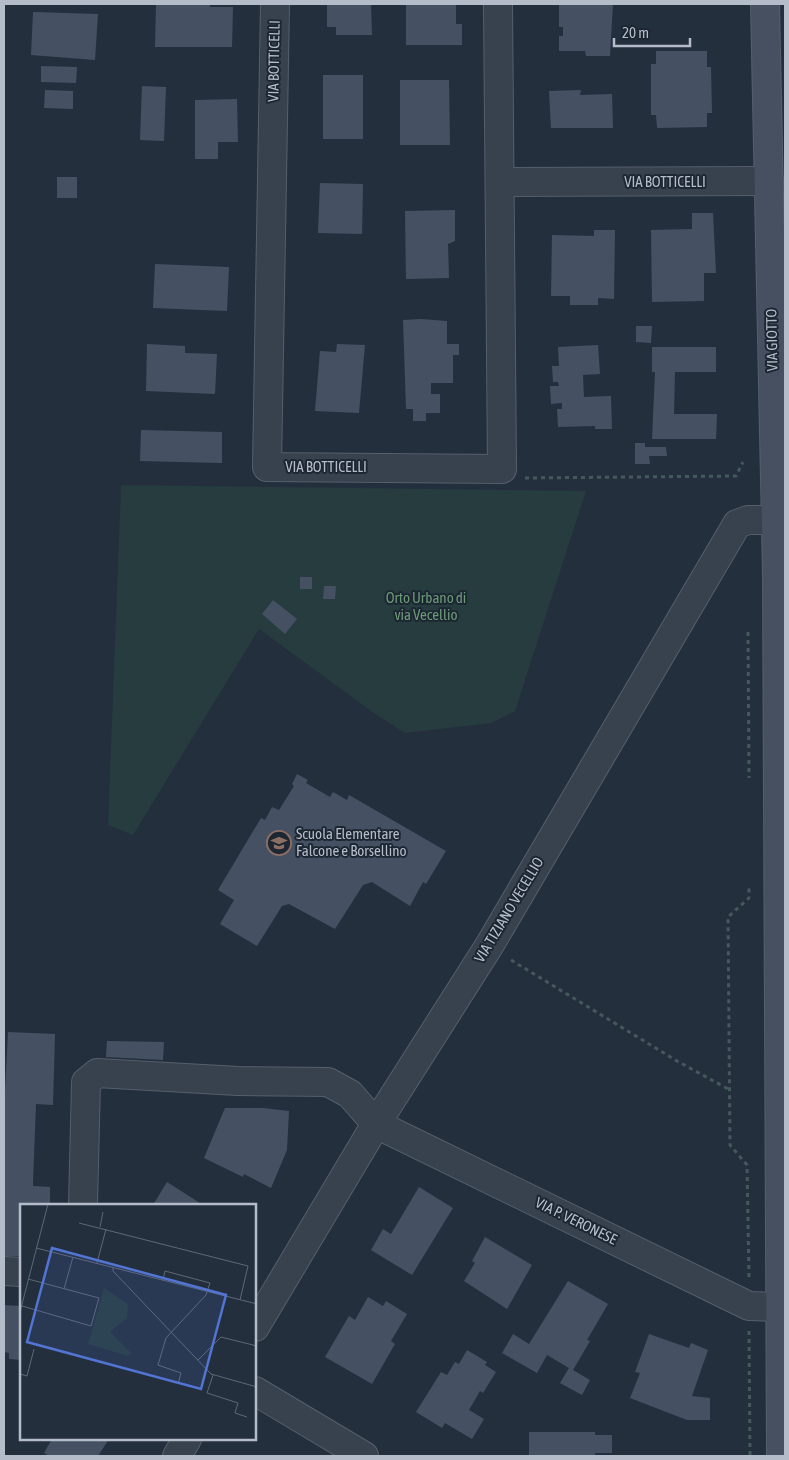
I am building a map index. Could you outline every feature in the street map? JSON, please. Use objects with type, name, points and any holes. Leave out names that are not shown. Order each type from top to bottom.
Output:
[{"type":"street","name":"VIA BOTTICELLI","points":[[274,4],[266,467],[502,469]]},
{"type":"street","points":[[498,4],[502,469]]},
{"type":"street","name":"VIA GIOTTO","points":[[765,4],[769,181],[779,385],[776,520],[781,1456]]},
{"type":"street","name":"VIA BOTTICELLI","points":[[500,182],[769,181]]},
{"type":"street","name":"VIA TIZIANO VECELLIO","points":[[256,1325],[376,1124],[488,946],[737,524],[748,520],[776,520]]},
{"type":"street","points":[[83,1204],[86,1082],[97,1073],[238,1081],[328,1082],[350,1094],[376,1124]]},
{"type":"street","name":"VIA P. VERONESE","points":[[376,1124],[749,1306],[780,1307]]},
{"type":"street","points":[[4,1271],[20,1272]]},
{"type":"street","points":[[256,1392],[364,1456]]},
{"type":"street","points":[[177,1456],[186,1440]]},
{"type":"path","points":[[502,469],[519,478],[736,476],[742,462]]},
{"type":"path","points":[[748,630],[749,781]]},
{"type":"path","points":[[749,1283],[748,1165],[730,1145],[728,916],[749,898],[750,884]]},
{"type":"path","points":[[508,958],[677,1061],[730,1090]]},
{"type":"path","points":[[749,1328],[750,1456]]},
{"type":"green space","name":"Orto Urbano di via Vecellio","points":[[121,485],[586,491],[515,711],[491,723],[405,733],[374,713],[259,629],[133,835],[108,825]]},
{"type":"building","points":[[156,4],[210,4],[210,7],[233,7],[232,47],[155,47]]},
{"type":"building","points":[[327,4],[371,4],[372,35],[336,35],[336,27],[327,27]]},
{"type":"building","points":[[406,4],[456,4],[456,24],[462,24],[462,45],[406,45]]},
{"type":"building","points":[[559,4],[613,4],[610,56],[586,56],[585,51],[559,51],[559,36],[563,36],[563,27],[559,27]]},
{"type":"building","points":[[33,12],[98,14],[95,60],[31,55]]},
{"type":"building","points":[[656,51],[707,51],[707,67],[711,67],[712,113],[707,113],[707,127],[657,128],[656,115],[651,115],[651,64],[656,64]]},
{"type":"building","points":[[41,66],[77,67],[76,83],[41,82]]},
{"type":"building","points":[[323,75],[363,75],[363,139],[323,139]]},
{"type":"building","points":[[400,80],[449,80],[450,145],[400,145]]},
{"type":"building","points":[[142,86],[166,87],[164,141],[140,140]]},
{"type":"building","points":[[45,90],[73,91],[73,109],[44,108]]},
{"type":"building","points":[[581,90],[580,95],[612,94],[613,128],[551,128],[549,91]]},
{"type":"building","points":[[237,99],[238,142],[218,142],[218,159],[195,159],[195,100]]},
{"type":"building","points":[[57,177],[77,177],[77,198],[57,198]]},
{"type":"building","points":[[320,183],[363,184],[362,234],[318,233]]},
{"type":"building","points":[[455,210],[455,241],[448,244],[449,278],[406,279],[405,211]]},
{"type":"building","points":[[692,213],[713,213],[716,273],[704,273],[704,301],[652,302],[651,230],[692,229]]},
{"type":"building","points":[[594,230],[615,230],[614,299],[598,298],[598,305],[570,305],[570,296],[551,296],[552,235],[594,236]]},
{"type":"building","points":[[155,264],[229,267],[227,311],[153,308]]},
{"type":"building","points":[[403,320],[447,321],[447,344],[459,344],[459,355],[453,355],[453,383],[431,383],[431,394],[440,394],[440,413],[426,413],[426,421],[413,421],[413,409],[406,409]]},
{"type":"building","points":[[636,326],[652,326],[651,343],[636,342]]},
{"type":"building","points":[[147,344],[185,346],[185,353],[217,354],[215,394],[146,391]]},
{"type":"building","points":[[337,344],[365,345],[359,413],[315,411],[320,351],[336,352]]},
{"type":"building","points":[[598,345],[600,374],[583,375],[584,397],[611,396],[612,429],[595,429],[595,426],[558,427],[557,409],[562,409],[562,403],[551,404],[550,386],[559,386],[558,382],[553,382],[552,366],[559,366],[558,347]]},
{"type":"building","points":[[652,347],[716,347],[716,372],[675,372],[674,414],[717,414],[716,439],[652,439],[655,372],[652,372]]},
{"type":"building","points":[[141,430],[222,432],[222,463],[140,461]]},
{"type":"building","points":[[635,443],[645,443],[645,447],[666,447],[667,456],[649,456],[650,464],[635,464]]},
{"type":"building","points":[[300,577],[312,577],[312,589],[300,589]]},
{"type":"building","points":[[324,586],[336,586],[335,599],[323,599]]},
{"type":"building","points":[[273,600],[297,619],[285,634],[262,614]]},
{"type":"building","points":[[297,774],[308,780],[306,783],[330,797],[333,792],[347,800],[349,795],[446,851],[426,884],[423,882],[410,906],[372,882],[363,885],[335,929],[289,904],[282,906],[257,946],[220,924],[234,900],[218,890],[261,818],[265,820],[272,807],[279,810],[294,786],[292,784]]},
{"type":"building","points":[[8,1032],[55,1034],[53,1105],[36,1104],[33,1183],[33,1186],[50,1187],[50,1204],[20,1204],[20,1256],[4,1256],[4,1109]]},
{"type":"building","points":[[107,1041],[164,1042],[163,1060],[106,1057]]},
{"type":"building","points":[[225,1108],[263,1108],[289,1111],[287,1150],[271,1188],[244,1174],[243,1177],[204,1158]]},
{"type":"building","points":[[167,1182],[201,1204],[154,1204]]},
{"type":"building","points":[[419,1187],[453,1208],[412,1275],[371,1250],[383,1229],[391,1234]]},
{"type":"building","points":[[485,1237],[532,1265],[507,1309],[464,1281],[475,1263],[472,1261]]},
{"type":"building","points":[[568,1281],[608,1304],[587,1340],[590,1341],[573,1370],[590,1380],[582,1395],[560,1383],[569,1368],[547,1355],[537,1373],[502,1353],[513,1334],[529,1344]]},
{"type":"building","points":[[368,1297],[383,1306],[386,1301],[407,1314],[391,1341],[395,1344],[372,1384],[325,1357],[349,1316],[355,1320]]},
{"type":"building","points":[[4,1305],[20,1306],[20,1360],[9,1359],[9,1353],[4,1352]]},
{"type":"building","points":[[649,1334],[689,1348],[691,1343],[708,1350],[692,1396],[710,1398],[710,1420],[687,1420],[630,1398],[640,1373],[635,1372]]},
{"type":"building","points":[[467,1350],[487,1362],[485,1365],[496,1372],[483,1393],[480,1391],[469,1410],[484,1419],[472,1439],[445,1423],[442,1428],[416,1412],[441,1372],[447,1375],[455,1362],[459,1364]]},
{"type":"building","points":[[529,1432],[595,1432],[595,1435],[612,1435],[612,1453],[595,1453],[595,1456],[529,1456]]},
{"type":"building","points":[[51,1440],[108,1440],[98,1456],[49,1456],[44,1453]]},
{"type":"place","name":"Scuola Elementare Falcone e Borsellino","points":[[279,843]]}]
